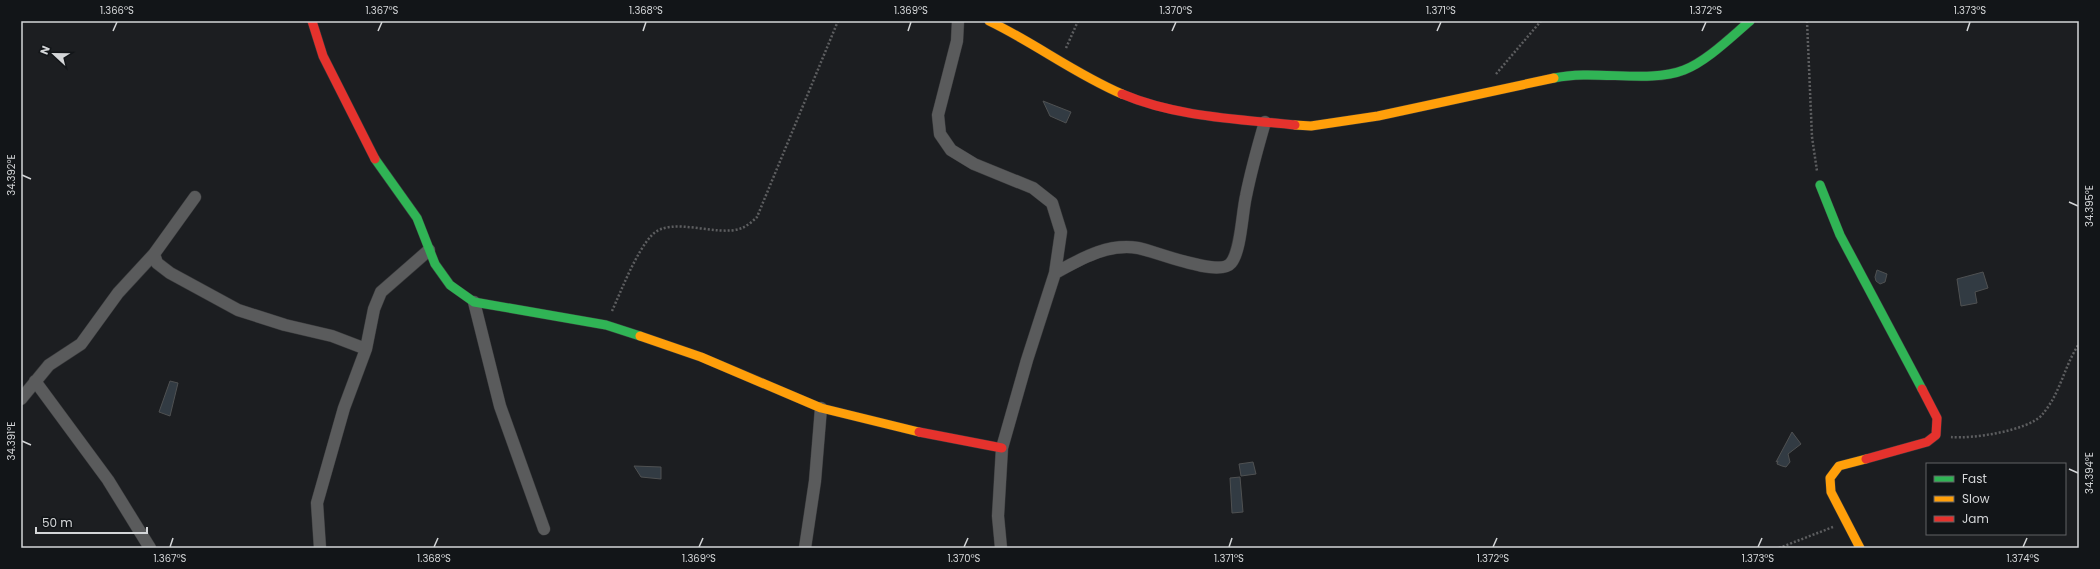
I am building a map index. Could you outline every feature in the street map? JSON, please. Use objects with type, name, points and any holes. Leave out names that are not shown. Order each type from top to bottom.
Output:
[{"type":"street","points":[[312,21],[323,56],[377,162],[417,218],[435,264],[450,285],[474,302],[606,325],[701,357],[821,408],[920,432],[1002,448]]},
{"type":"street","points":[[958,21],[957,41],[938,115],[940,134],[951,150],[974,164],[1033,188],[1052,203],[1061,232],[1055,273],[1002,448],[998,516],[1001,548]]},
{"type":"street","points":[[989,21],[1098,84],[1126,96],[1171,109],[1226,118],[1310,126],[1378,116],[1562,76],[1608,74],[1662,76],[1685,70],[1710,54],[1750,21]]},
{"type":"street","points":[[1055,273],[1100,250],[1114,249],[1136,248],[1187,262],[1222,268],[1230,264],[1238,251],[1246,195],[1265,122]]},
{"type":"street","points":[[1820,185],[1840,235],[1937,418],[1936,435],[1927,442],[1839,466],[1831,474],[1829,482],[1831,492],[1860,548]]},
{"type":"street","points":[[21,399],[49,364],[81,344],[118,294],[154,254],[195,197]]},
{"type":"street","points":[[320,548],[317,503],[344,408],[366,349],[374,310],[381,292],[430,250]]},
{"type":"street","points":[[154,254],[154,260],[170,273],[238,310],[285,325],[332,336],[366,349]]},
{"type":"street","points":[[474,302],[500,406],[544,529]]},
{"type":"street","points":[[35,381],[108,480],[150,548]]},
{"type":"street","points":[[805,548],[815,480],[821,408]]},
{"type":"path","points":[[606,325],[631,270],[653,234],[665,228],[685,227],[724,230],[742,228],[757,217],[838,21]]},
{"type":"path","points":[[1061,62],[1078,21]]},
{"type":"path","points":[[1492,78],[1541,21]]},
{"type":"path","points":[[1807,21],[1812,136],[1820,185]]},
{"type":"path","points":[[1936,435],[1962,438],[2002,432],[2024,426],[2041,416],[2054,397],[2079,344]]},
{"type":"path","points":[[1780,548],[1846,522]]},
{"type":"building","points":[[1043,101],[1071,112],[1066,123],[1050,116]]},
{"type":"building","points":[[1877,270],[1887,274],[1885,282],[1880,284],[1876,281],[1875,277]]},
{"type":"building","points":[[1983,272],[1988,288],[1975,292],[1977,303],[1961,306],[1957,279]]},
{"type":"building","points":[[170,381],[178,383],[170,416],[159,412]]},
{"type":"building","points":[[1792,432],[1801,444],[1788,454],[1790,462],[1786,467],[1777,464],[1778,461],[1776,462]]},
{"type":"building","points":[[1253,462],[1256,474],[1241,476],[1239,464]]},
{"type":"building","points":[[634,466],[661,467],[661,479],[641,477]]},
{"type":"building","points":[[1240,477],[1243,512],[1232,513],[1230,478]]},
{"type":"traffic: fast","points":[[1554,78],[1587,75],[1655,76],[1684,70],[1710,55],[1750,21]]},
{"type":"traffic: fast","points":[[375,159],[417,218],[435,264],[450,285],[474,302],[606,325],[640,336]]},
{"type":"traffic: fast","points":[[1820,185],[1840,235],[1922,389]]},
{"type":"traffic: slow","points":[[989,21],[1088,77],[1122,94]]},
{"type":"traffic: slow","points":[[1295,125],[1311,126],[1378,116],[1554,78]]},
{"type":"traffic: slow","points":[[640,336],[701,357],[821,408],[919,432]]},
{"type":"traffic: slow","points":[[1860,548],[1831,492],[1830,478],[1839,466],[1866,459]]},
{"type":"traffic: jam","points":[[312,21],[323,56],[375,159]]},
{"type":"traffic: jam","points":[[1122,94],[1164,108],[1207,116],[1295,125]]},
{"type":"traffic: jam","points":[[1866,459],[1927,442],[1936,435],[1937,418],[1922,389]]},
{"type":"traffic: jam","points":[[919,432],[1002,448]]}]
